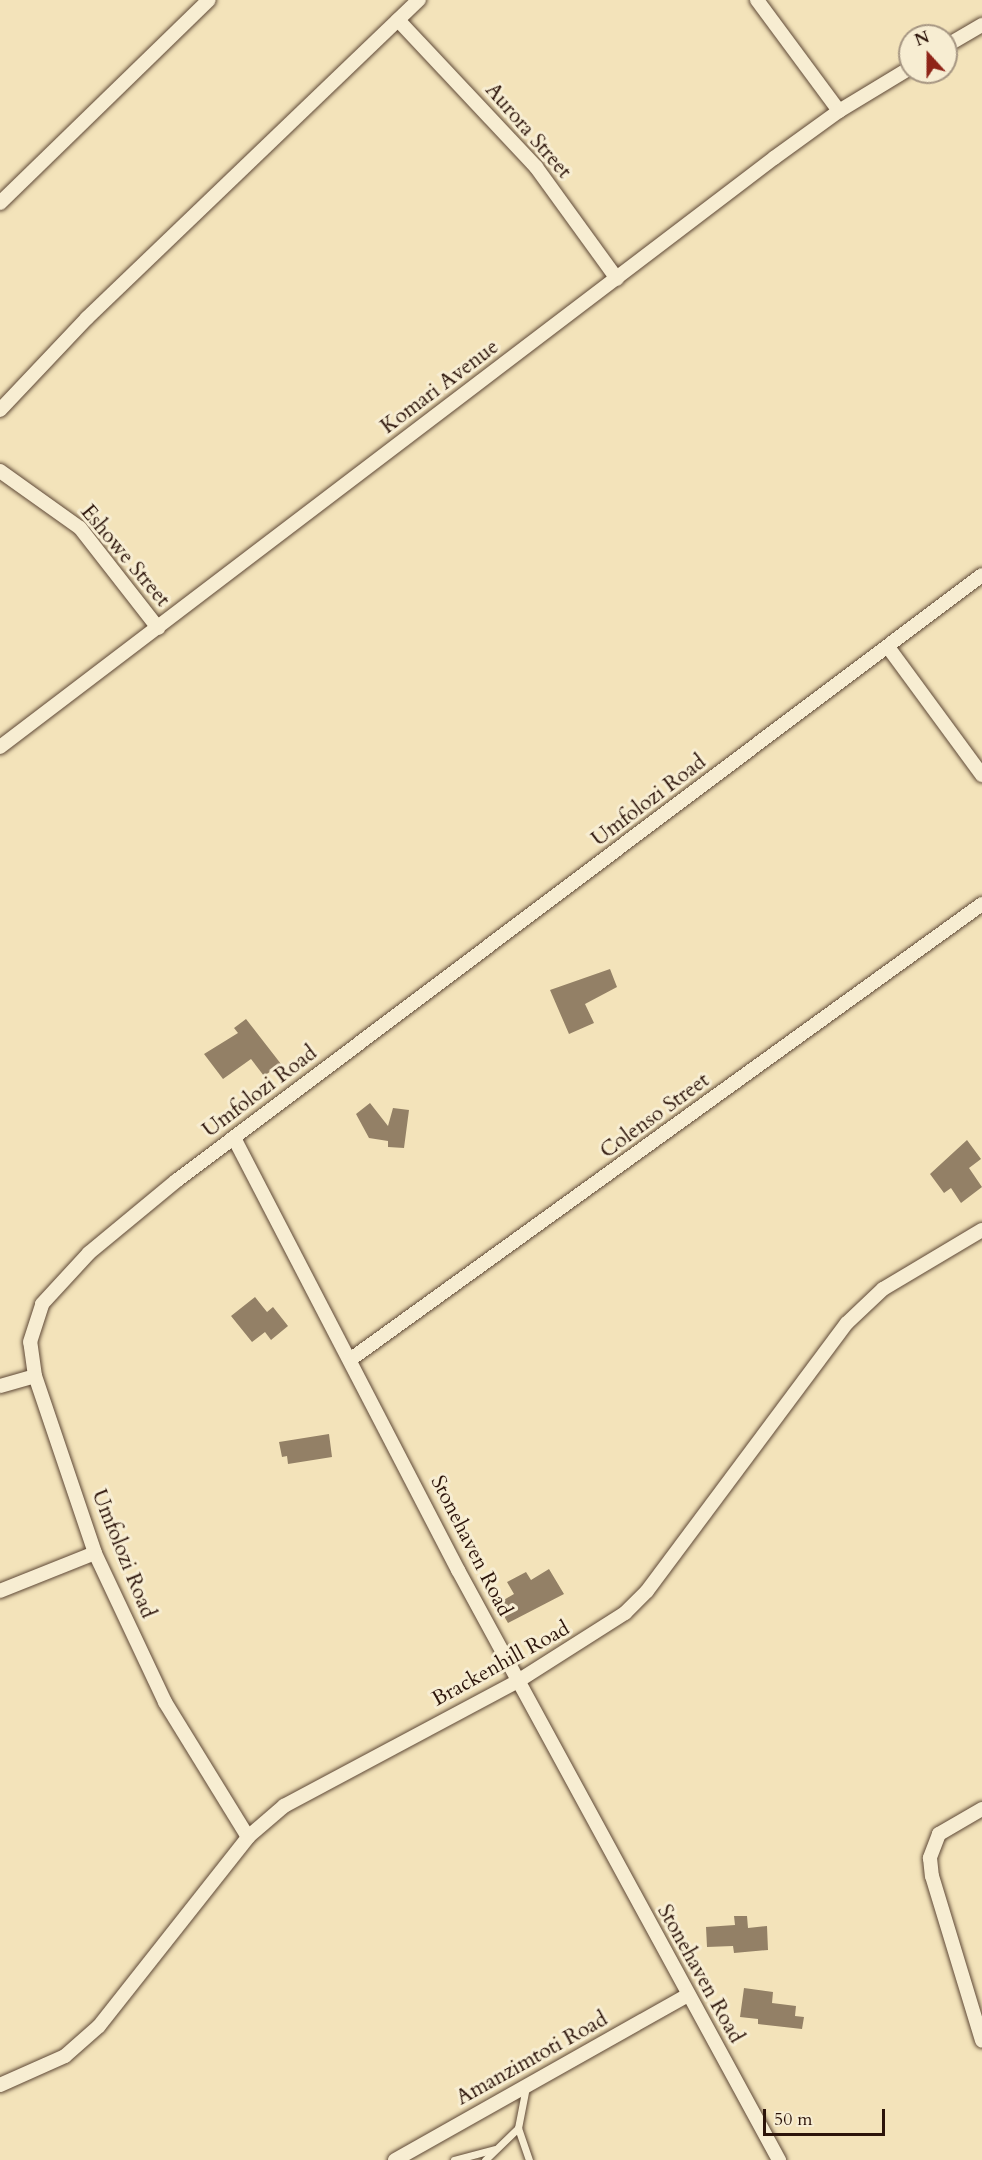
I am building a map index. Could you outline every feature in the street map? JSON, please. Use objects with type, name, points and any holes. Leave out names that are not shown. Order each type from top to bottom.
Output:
[{"type":"street","points":[[0,203],[209,0]]},
{"type":"street","points":[[0,410],[96,310],[419,0]]},
{"type":"street","points":[[758,0],[839,111]]},
{"type":"street","name":"Aurora Street","points":[[398,20],[536,167],[617,279]]},
{"type":"street","points":[[958,39],[982,25]]},
{"type":"street","name":"Komari Avenue","points":[[0,747],[839,111],[898,75]]},
{"type":"street","name":"Eshowe Street","points":[[0,471],[80,528],[158,628]]},
{"type":"street","name":"Umfolozi Road","points":[[249,1837],[165,1702],[95,1553],[35,1376],[30,1342],[33,1329],[52,1290],[89,1253],[234,1138],[982,575]]},
{"type":"street","points":[[888,647],[982,775]]},
{"type":"street","name":"Colenso Street","points":[[351,1359],[982,904]]},
{"type":"street","name":"Stonehaven Road","points":[[234,1138],[518,1682],[779,2160]]},
{"type":"street","name":"Brackenhill Road","points":[[0,2085],[65,2056],[99,2026],[249,1837],[292,1802],[518,1682],[602,1631],[647,1591],[817,1361],[864,1306],[911,1270],[982,1230]]},
{"type":"street","points":[[0,1386],[35,1376]]},
{"type":"street","points":[[0,1591],[95,1553]]},
{"type":"street","points":[[982,1809],[939,1834],[930,1858],[932,1876],[982,2041]]},
{"type":"street","name":"Amanzimtoti Road","points":[[395,2160],[688,1995]]},
{"type":"lane","points":[[526,2087],[518,2128],[529,2160]]},
{"type":"lane","points":[[484,2160],[518,2128]]},
{"type":"lane","points":[[454,2160],[495,2149]]},
{"type":"building","points":[[610,969],[617,987],[585,1004],[594,1023],[569,1034],[550,990]]},
{"type":"building","points":[[246,1019],[281,1064],[264,1076],[251,1059],[223,1079],[204,1054],[238,1033],[234,1028]]},
{"type":"building","points":[[370,1103],[388,1126],[393,1108],[409,1110],[404,1148],[388,1147],[388,1141],[369,1138],[356,1114]]},
{"type":"building","points":[[967,1140],[981,1159],[969,1168],[982,1187],[961,1203],[951,1188],[944,1193],[930,1174]]},
{"type":"building","points":[[255,1297],[267,1312],[273,1307],[288,1326],[271,1340],[265,1332],[252,1342],[231,1316]]},
{"type":"building","points":[[329,1434],[332,1457],[288,1464],[287,1456],[282,1457],[279,1442]]},
{"type":"building","points":[[549,1569],[564,1594],[508,1623],[497,1604],[514,1594],[507,1582],[526,1572],[531,1580]]},
{"type":"building","points":[[734,1916],[747,1916],[748,1928],[767,1926],[768,1950],[734,1953],[733,1946],[707,1947],[706,1927],[735,1925]]},
{"type":"building","points":[[744,1988],[773,1992],[772,2003],[796,2006],[795,2016],[804,2017],[802,2029],[758,2024],[758,2019],[740,2017]]}]
